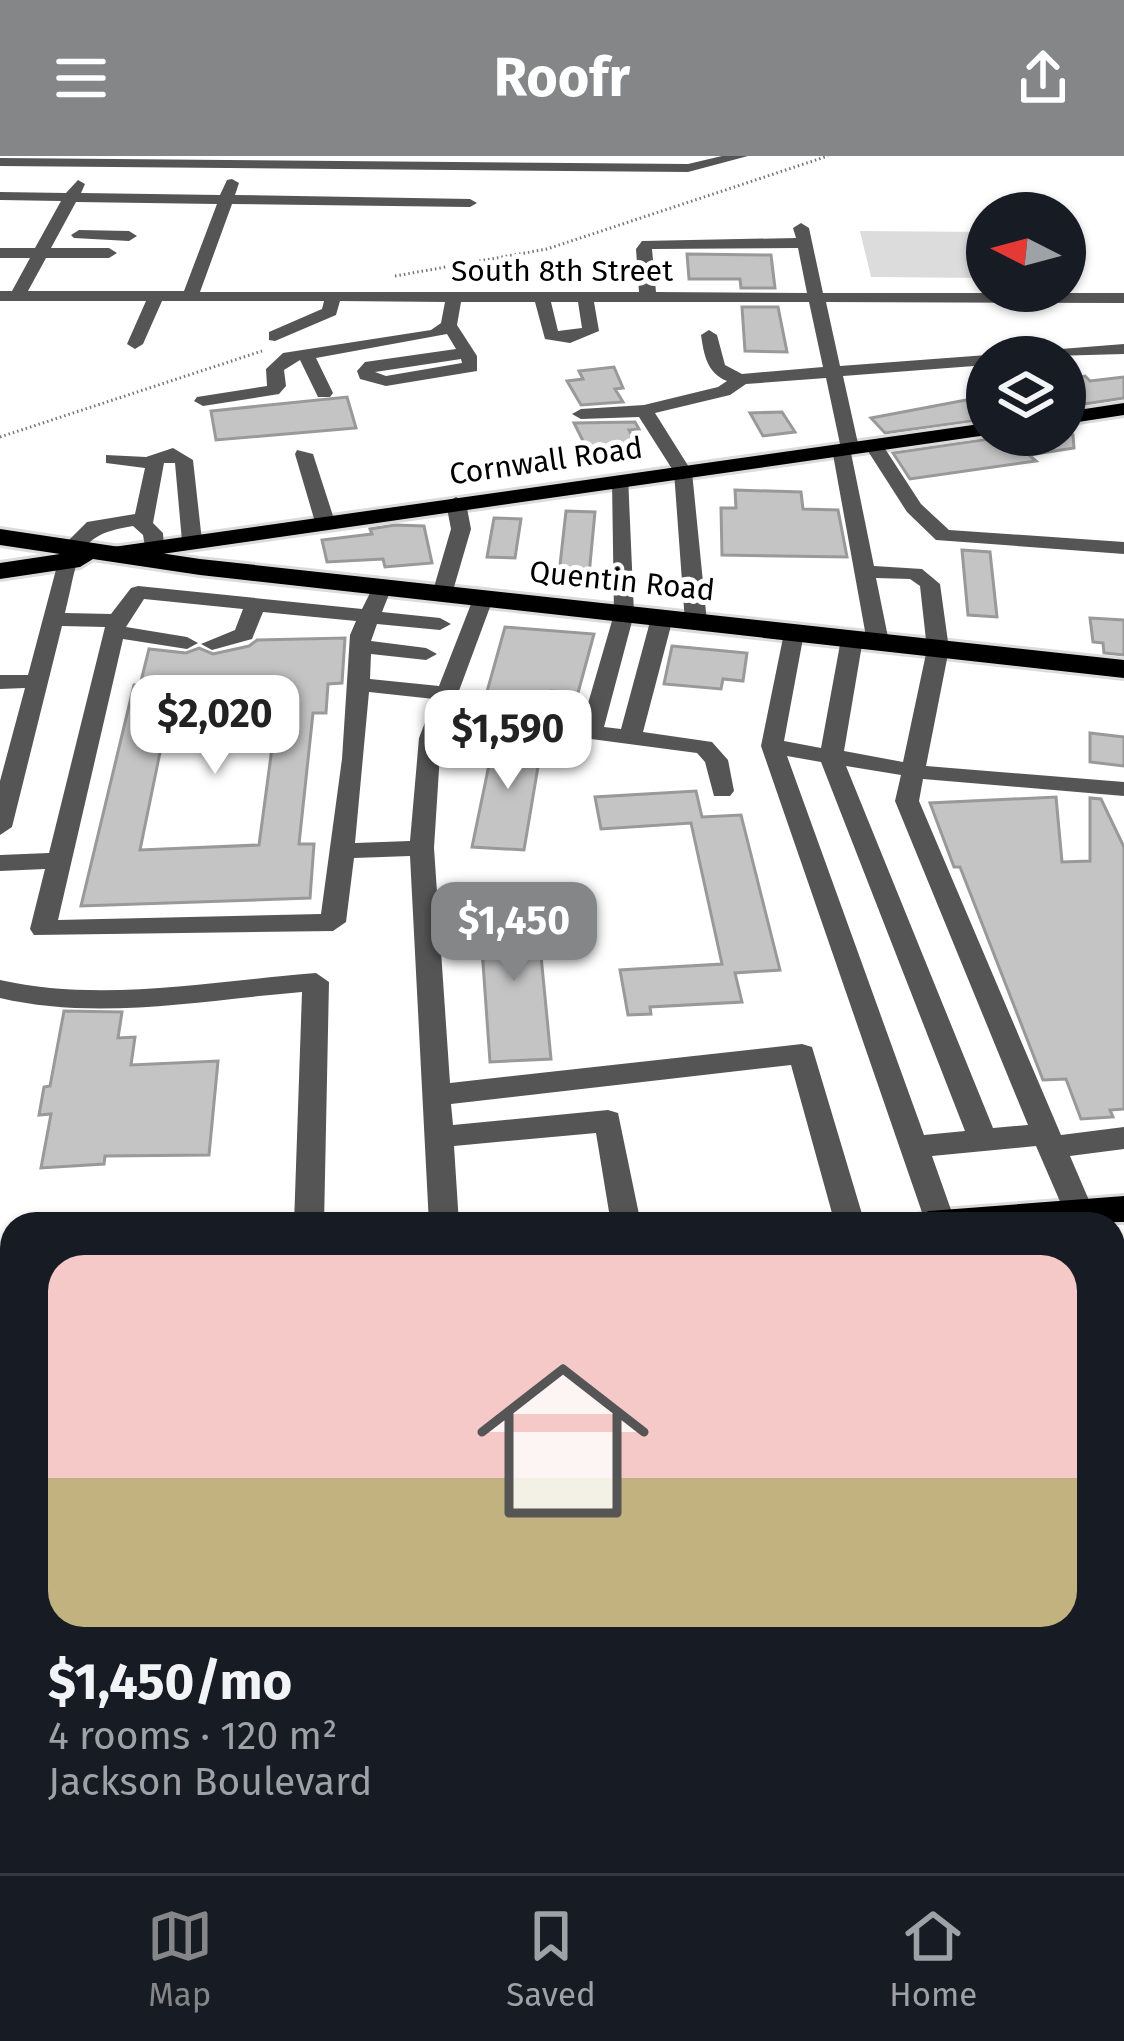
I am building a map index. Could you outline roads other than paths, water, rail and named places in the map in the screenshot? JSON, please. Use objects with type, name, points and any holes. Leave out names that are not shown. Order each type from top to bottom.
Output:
[{"type":"highway","points":[[0,537],[71,554]]},
{"type":"highway","name":"Quentin Road","points":[[0,571],[71,554],[196,554],[382,587],[1124,669]]},
{"type":"main road","points":[[1086,415],[1124,409]]},
{"type":"main road","name":"Cornwall Road","points":[[196,554],[325,522],[966,432]]},
{"type":"main road","points":[[1090,1212],[1124,1209]]},
{"type":"street","points":[[0,162],[689,162],[741,156]]},
{"type":"street","points":[[9,296],[40,254],[91,160]]},
{"type":"street","points":[[190,297],[241,160]]},
{"type":"street","points":[[0,196],[470,203]]},
{"type":"street","points":[[50,235],[126,228],[136,197]]},
{"type":"street","points":[[648,298],[647,244],[803,236],[833,373],[855,447],[865,572],[865,641],[831,757],[983,1140]]},
{"type":"street","points":[[0,253],[109,254]]},
{"type":"street","points":[[197,279],[291,288],[340,280],[367,296]]},
{"type":"street","name":"South 8th Street","points":[[9,296],[190,297],[291,288],[333,296],[1124,298]]},
{"type":"street","points":[[135,344],[156,296]]},
{"type":"street","points":[[271,342],[330,312],[333,296]]},
{"type":"street","points":[[454,297],[449,325],[466,353],[471,367],[386,381],[372,381],[365,371],[371,366],[466,353]]},
{"type":"street","points":[[542,298],[551,335],[570,338],[591,331],[585,298]]},
{"type":"street","points":[[202,401],[273,390],[278,364],[306,354],[422,338],[449,325]]},
{"type":"street","points":[[709,335],[717,369],[728,378],[966,362]]},
{"type":"street","points":[[1086,352],[1124,349]]},
{"type":"street","points":[[306,354],[324,393]]},
{"type":"street","points":[[581,414],[641,411],[724,391],[742,379]]},
{"type":"street","points":[[641,411],[652,420],[683,472],[696,622]]},
{"type":"street","points":[[855,447],[943,536],[1124,548]]},
{"type":"street","points":[[113,459],[153,461],[173,454],[184,460],[196,554],[180,596]]},
{"type":"street","points":[[304,454],[325,522]]},
{"type":"street","points":[[143,523],[157,467],[153,461]]},
{"type":"street","points":[[592,730],[624,614],[621,480]]},
{"type":"street","points":[[442,594],[461,529],[456,503]]},
{"type":"street","points":[[0,827],[71,554],[94,526],[113,521],[143,523],[154,532],[156,554]]},
{"type":"street","points":[[865,572],[915,573],[928,579],[938,649],[907,802],[1079,1212]]},
{"type":"street","points":[[382,587],[369,617],[360,646],[333,922],[44,929],[116,626],[138,592],[256,603],[369,617],[440,624]]},
{"type":"street","points":[[443,1212],[422,848],[430,738],[483,598]]},
{"type":"street","points":[[212,644],[244,634],[256,603]]},
{"type":"street","points":[[631,735],[662,618]]},
{"type":"street","points":[[54,620],[116,626],[187,644]]},
{"type":"street","points":[[793,633],[772,746],[936,1212]]},
{"type":"street","points":[[360,646],[426,654]]},
{"type":"street","points":[[0,682],[38,681]]},
{"type":"street","points":[[358,684],[704,747],[716,760],[722,791]]},
{"type":"street","points":[[0,714],[30,713]]},
{"type":"street","points":[[772,746],[916,771],[1124,789]]},
{"type":"street","points":[[342,851],[422,848]]},
{"type":"street","points":[[0,863],[60,860]]},
{"type":"street","points":[[0,988],[48,1000],[93,1000],[316,982],[309,1212]]},
{"type":"street","points":[[436,1095],[802,1054],[847,1212]]},
{"type":"street","points":[[439,1137],[608,1121],[624,1212]]},
{"type":"street","points":[[914,1147],[983,1140],[1124,1138]]}]
